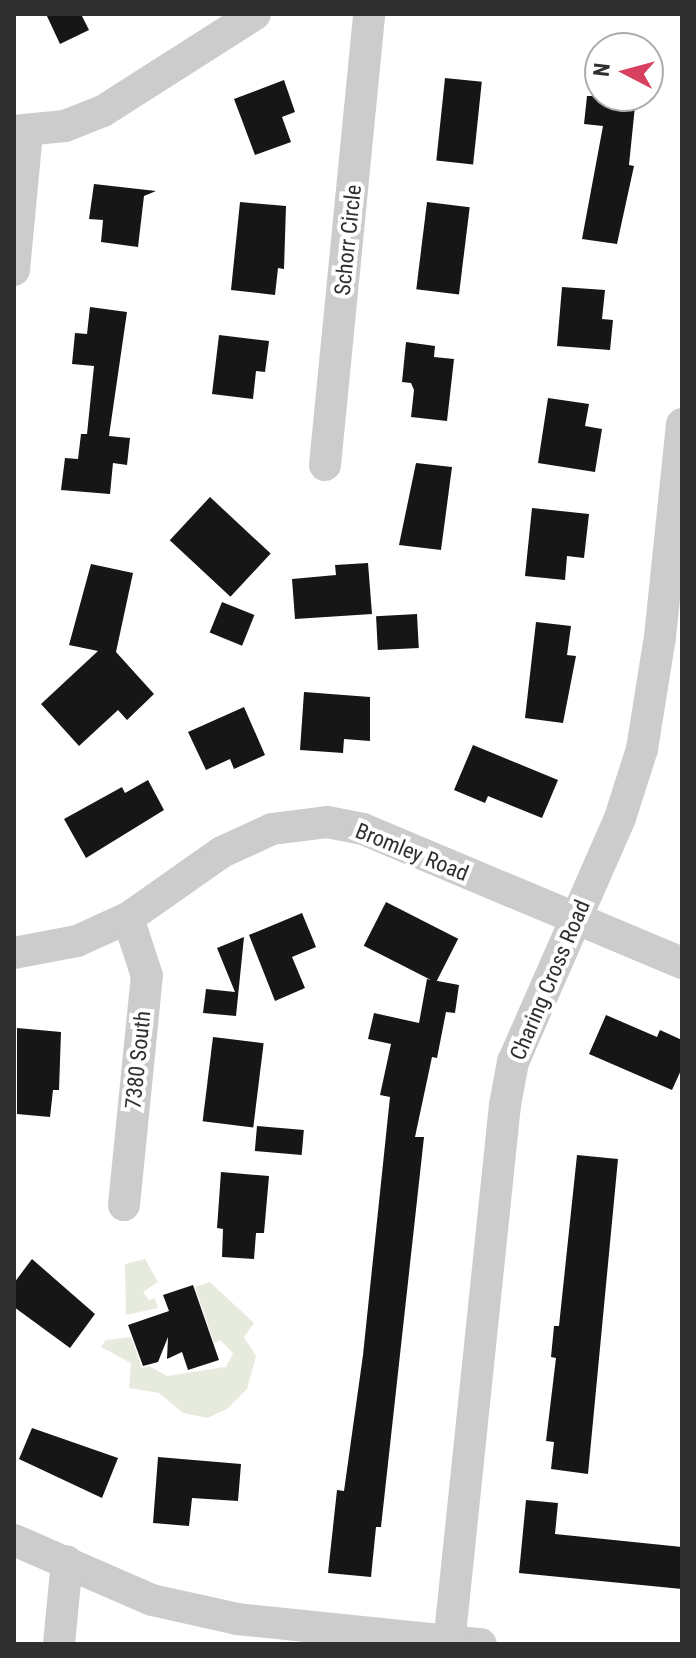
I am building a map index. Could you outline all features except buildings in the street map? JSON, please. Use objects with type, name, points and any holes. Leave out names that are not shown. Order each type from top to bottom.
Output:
[{"type":"street","points":[[14,270],[20,132],[65,126],[103,111],[255,14]]},
{"type":"street","name":"Schorr Circle","points":[[325,465],[369,14]]},
{"type":"street","name":"Charing Cross Road","points":[[460,1643],[505,1105],[523,1036],[576,919],[642,749],[671,638],[682,424]]},
{"type":"street","name":"Bromley Road","points":[[14,953],[77,941],[128,918],[222,852],[272,829],[327,822],[363,829],[682,963]]},
{"type":"street","name":"7380 South","points":[[124,1205],[147,976],[128,918]]},
{"type":"street","points":[[14,1540],[152,1600],[237,1619],[460,1643]]},
{"type":"street","points":[[59,1644],[67,1561]]},
{"type":"shaded area","points":[[145,1259],[158,1282],[143,1292],[149,1300],[155,1298],[158,1308],[126,1315],[125,1264]]},
{"type":"shaded area","points":[[210,1282],[254,1323],[244,1337],[256,1356],[247,1389],[227,1409],[207,1418],[183,1413],[159,1393],[129,1388],[131,1363],[101,1347],[106,1340],[131,1337],[142,1368],[149,1366],[167,1376],[226,1367],[233,1353],[220,1340],[214,1343],[195,1287]]}]
